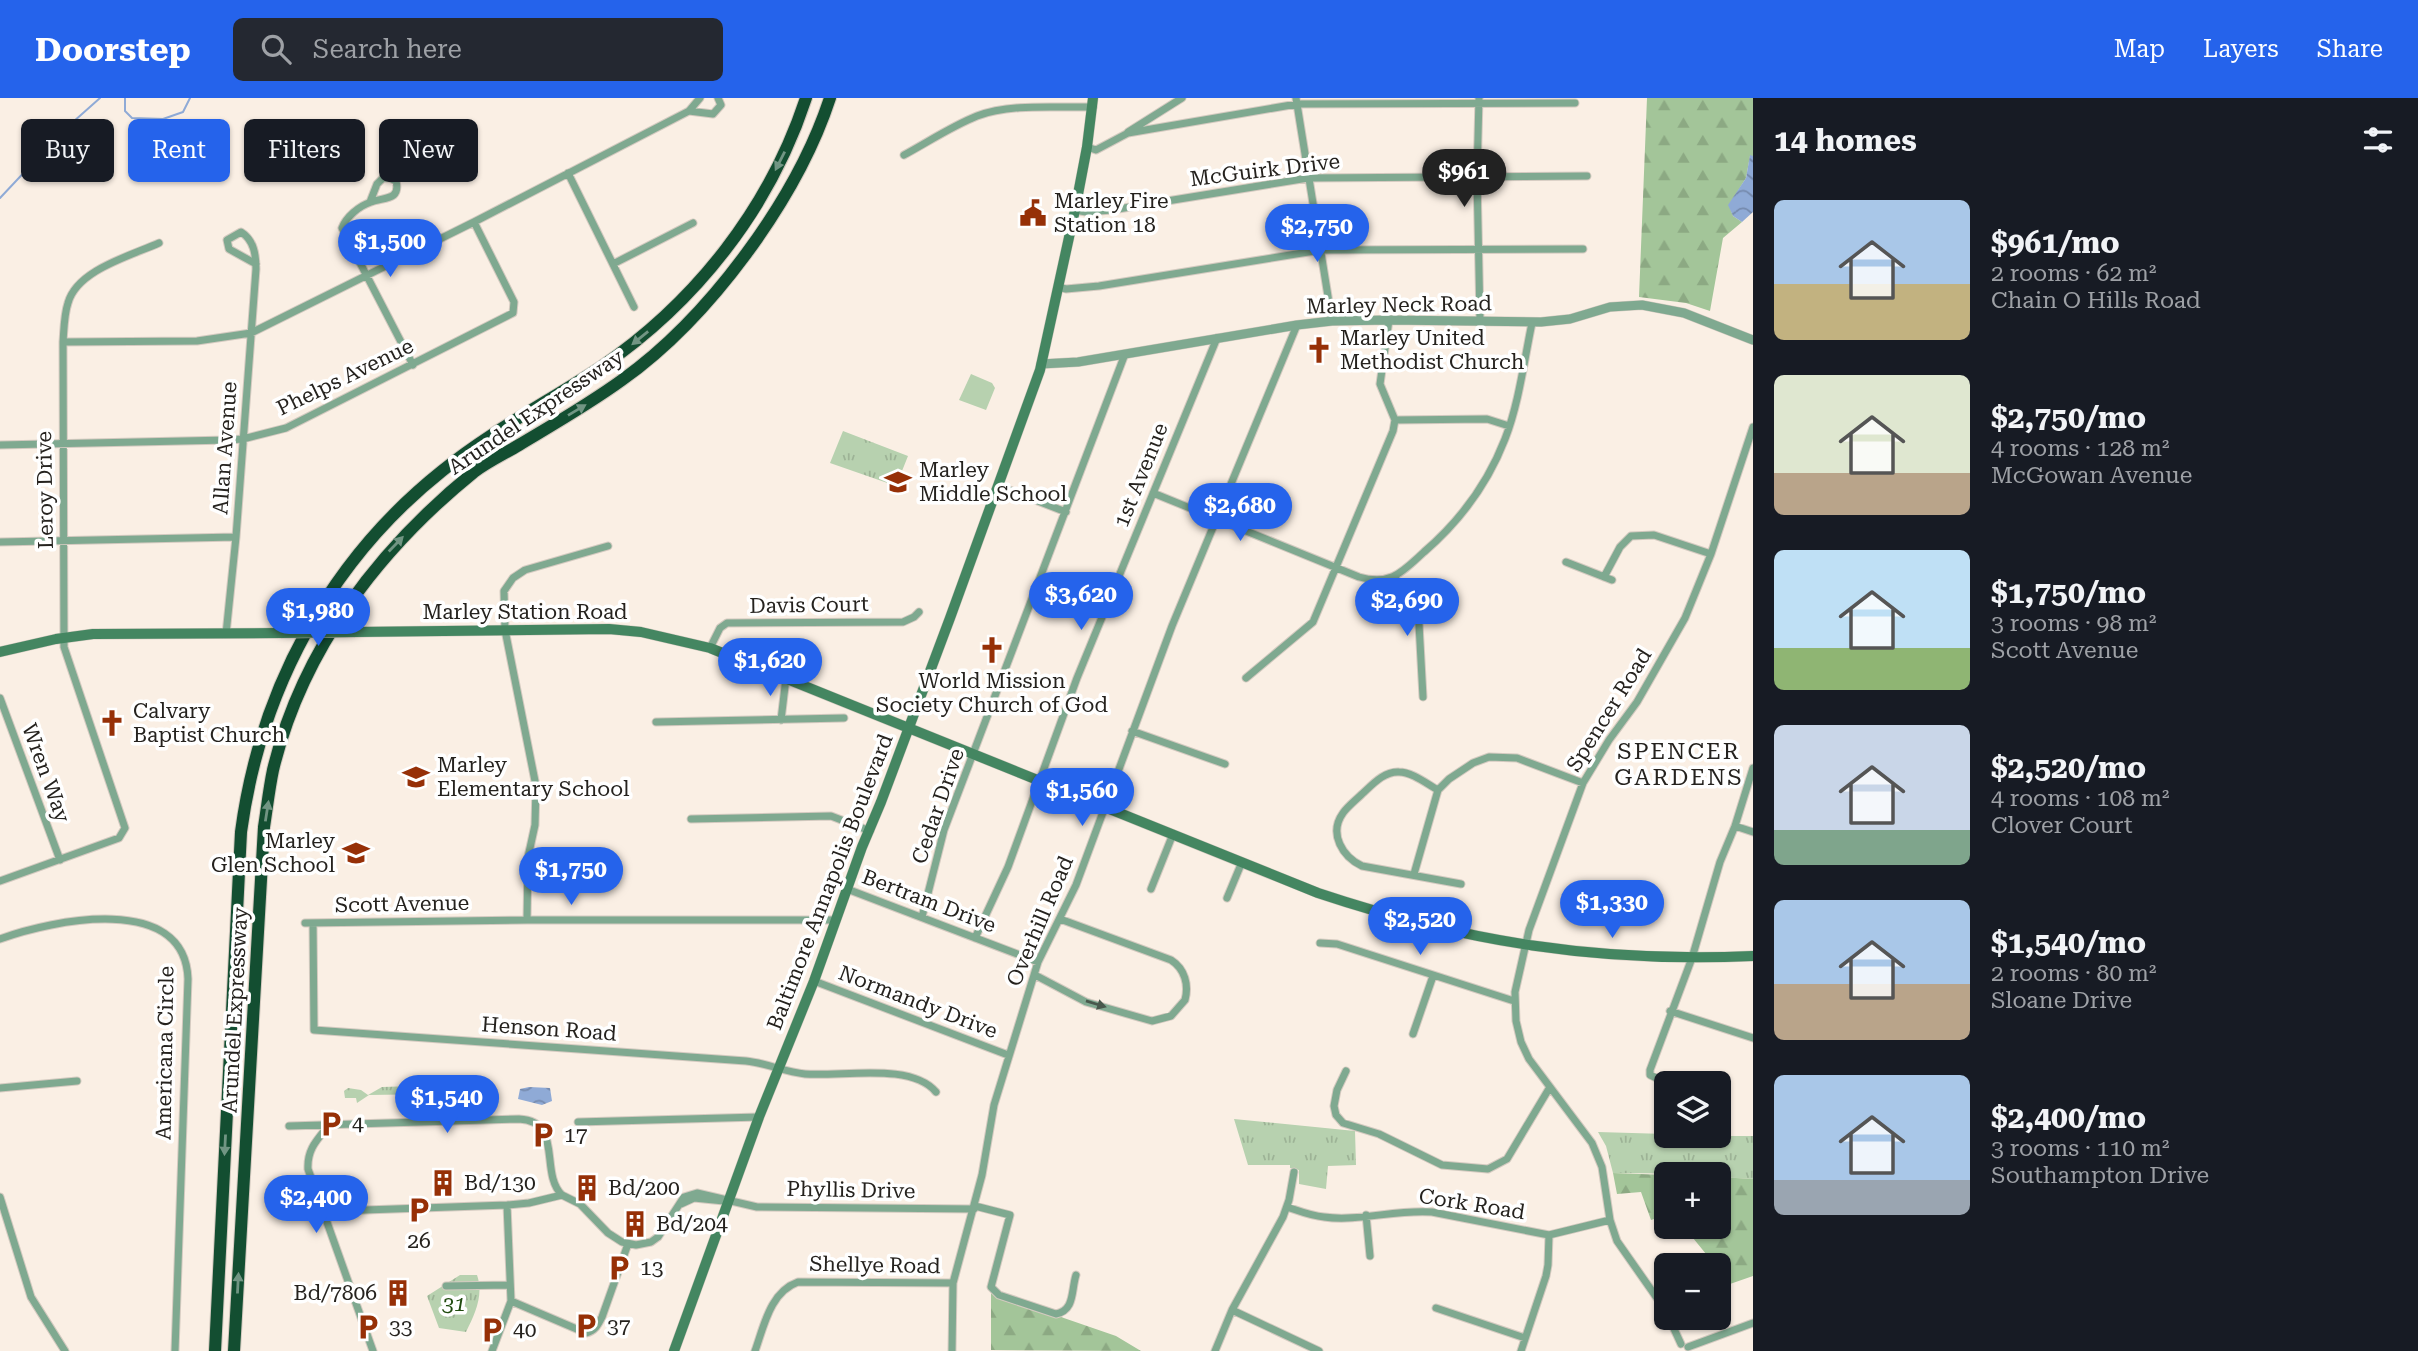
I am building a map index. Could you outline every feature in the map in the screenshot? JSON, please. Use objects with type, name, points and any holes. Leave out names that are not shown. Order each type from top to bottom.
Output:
[{"type":"highway","name":"Arundel Expressway","points":[[213,1351],[214,1284],[219,1270],[241,832],[247,792],[260,739],[280,684],[298,647],[345,570],[371,538],[413,496],[481,442],[617,355],[648,332],[684,298],[727,248],[751,213],[783,154],[806,98]]},
{"type":"highway","name":"Arundel Expressway","points":[[234,1351],[264,827],[274,770],[291,715],[316,655],[390,550],[429,511],[476,470],[625,379],[706,302],[742,260],[780,204],[803,165],[821,126],[830,98]]},
{"type":"main road","name":"Baltimore Annapolis Boulevard","points":[[674,1351],[759,1117],[814,981],[999,486],[1041,364],[1075,210],[1093,102]]},
{"type":"main road","name":"Marley Station Road","points":[[0,652],[64,637],[105,634],[591,629],[640,632],[710,648],[1318,892],[1395,917],[1472,937],[1525,946],[1612,955],[1692,958],[1753,956]]},
{"type":"street","points":[[63,342],[197,341],[251,333],[689,111],[701,98]]},
{"type":"street","points":[[689,111],[713,114],[721,104],[718,98]]},
{"type":"street","points":[[1087,148],[1096,150],[1128,133],[1181,98]]},
{"type":"street","points":[[1128,133],[1297,101],[1575,103]]},
{"type":"street","points":[[1297,101],[1332,321]]},
{"type":"street","points":[[1479,101],[1477,176],[1480,320]]},
{"type":"street","points":[[904,155],[977,116],[1018,108],[1093,102]]},
{"type":"street","points":[[568,173],[634,307]]},
{"type":"street","name":"McGuirk Drive","points":[[1075,210],[1086,212],[1112,209],[1308,178],[1587,176]]},
{"type":"street","points":[[370,202],[345,220],[342,228],[413,365]]},
{"type":"street","name":"Phelps Avenue","points":[[0,445],[243,439],[286,428],[513,313],[514,303],[474,222]]},
{"type":"street","points":[[613,264],[693,223]]},
{"type":"street","name":"Allan Avenue","points":[[226,634],[236,537],[256,264],[253,245],[247,236],[241,232],[233,234],[227,240],[229,249],[256,264]]},
{"type":"street","name":"Leroy Drive","points":[[60,860],[119,838],[125,828],[64,647],[63,342],[68,302],[77,286],[92,272],[159,243]]},
{"type":"street","points":[[1058,287],[1066,289],[1099,286],[1321,250],[1583,249]]},
{"type":"street","name":"Marley Neck Road","points":[[1041,364],[1078,362],[1332,321],[1480,320],[1532,323],[1570,319],[1610,307],[1642,305],[1684,313],[1753,340]]},
{"type":"street","points":[[1246,678],[1313,622],[1385,451],[1395,420],[1380,384],[1389,320]]},
{"type":"street","points":[[1153,494],[1336,569],[1368,580],[1395,578],[1448,532],[1479,490],[1509,426],[1532,323]]},
{"type":"street","name":"Overhill Road","points":[[952,1351],[953,1283],[974,1208],[994,1105],[1038,962],[1076,885],[1172,626],[1297,325]]},
{"type":"street","name":"1st Avenue","points":[[975,938],[1008,867],[1077,678],[1217,338]]},
{"type":"street","name":"Cedar Drive","points":[[922,918],[944,830],[1125,354]]},
{"type":"street","points":[[1395,420],[1487,419],[1509,426]]},
{"type":"street","name":"Spencer Road","points":[[1654,1292],[1624,1252],[1609,1220],[1602,1167],[1595,1150],[1582,1128],[1529,1059],[1521,1042],[1514,1001],[1525,946],[1543,889],[1583,783],[1601,750],[1637,702],[1685,618],[1711,554],[1753,427]]},
{"type":"street","points":[[999,486],[1066,512]]},
{"type":"street","points":[[1566,562],[1608,579],[1620,547],[1631,536],[1654,534],[1711,554]]},
{"type":"street","points":[[0,542],[236,537]]},
{"type":"street","points":[[527,920],[528,857],[535,825],[536,786],[505,630],[503,596],[506,586],[525,570],[608,546]]},
{"type":"street","points":[[1395,578],[1416,612],[1419,624],[1423,697]]},
{"type":"street","name":"Davis Court","points":[[710,648],[720,628],[727,624],[903,622],[919,612]]},
{"type":"street","points":[[781,720],[786,678]]},
{"type":"street","name":"Wren Way","points":[[0,698],[60,860]]},
{"type":"street","points":[[656,722],[844,718]]},
{"type":"street","points":[[1132,731],[1225,764]]},
{"type":"street","points":[[1414,874],[1438,790],[1473,763],[1489,757],[1517,758],[1583,783]]},
{"type":"street","points":[[1654,1077],[1650,1075],[1692,958],[1720,862],[1735,826],[1753,768]]},
{"type":"street","points":[[1438,790],[1420,779],[1400,772],[1388,774],[1376,781],[1342,814],[1337,825],[1338,840],[1349,860],[1363,866],[1461,884]]},
{"type":"street","points":[[691,819],[831,816],[870,831]]},
{"type":"street","points":[[1735,826],[1753,832]]},
{"type":"street","points":[[1151,889],[1172,834]]},
{"type":"street","points":[[0,881],[60,860]]},
{"type":"street","points":[[1227,898],[1242,862]]},
{"type":"street","name":"Bertram Drive","points":[[847,889],[1038,962]]},
{"type":"street","points":[[1035,975],[1086,1002],[1152,1021],[1171,1016],[1185,1000],[1185,980],[1181,968],[1171,960],[1060,919]]},
{"type":"street","name":"Scott Avenue","points":[[314,1030],[309,923],[836,920]]},
{"type":"street","name":"Americana Circle","points":[[0,939],[34,928],[75,921],[133,922],[163,931],[179,945],[185,955],[188,979],[176,1351]]},
{"type":"street","points":[[1320,943],[1337,944],[1514,1001]]},
{"type":"street","points":[[1413,1034],[1433,976]]},
{"type":"street","name":"Normandy Drive","points":[[814,981],[1009,1055]]},
{"type":"street","points":[[1671,1011],[1753,1038]]},
{"type":"street","name":"Henson Road","points":[[314,1030],[746,1061],[766,1063],[804,1074],[908,1076],[922,1080],[936,1093]]},
{"type":"street","points":[[1346,1071],[1337,1090],[1334,1106],[1336,1115],[1343,1123],[1379,1134],[1442,1165],[1475,1169],[1497,1167],[1507,1159],[1550,1087]]},
{"type":"street","points":[[0,1088],[77,1081]]},
{"type":"street","points":[[578,1122],[759,1117]]},
{"type":"street","points":[[289,1126],[519,1119],[532,1121],[545,1133],[553,1181],[562,1195],[580,1204],[608,1233],[628,1244],[602,1317],[590,1332],[586,1333],[512,1301]]},
{"type":"street","points":[[329,1125],[310,1149],[307,1158],[310,1180],[373,1351]]},
{"type":"street","points":[[1215,1351],[1232,1310],[1287,1207],[1294,1172]]},
{"type":"street","points":[[324,1215],[337,1211],[507,1205],[562,1195]]},
{"type":"street","points":[[0,1197],[31,1297],[65,1351]]},
{"type":"street","name":"Phyllis Drive","points":[[628,1244],[643,1244],[658,1237],[680,1205],[694,1198],[757,1206],[974,1208],[1010,1215],[991,1287],[999,1295],[1056,1314],[1064,1312],[1070,1307],[1076,1275]]},
{"type":"street","points":[[492,1351],[512,1301],[507,1205]]},
{"type":"street","name":"Cork Road","points":[[1287,1207],[1323,1217],[1432,1212],[1549,1235],[1609,1220]]},
{"type":"street","points":[[1366,1216],[1370,1256]]},
{"type":"street","points":[[1521,1351],[1548,1265],[1549,1235]]},
{"type":"street","name":"Shellye Road","points":[[755,1351],[775,1300],[784,1289],[797,1282],[953,1283]]},
{"type":"street","points":[[446,1286],[510,1285]]},
{"type":"street","points":[[1436,1308],[1525,1338]]},
{"type":"street","points":[[1232,1310],[1320,1351]]},
{"type":"street","points":[[1675,1330],[1684,1348],[1753,1323]]},
{"type":"green space","points":[[1647,98],[1753,98],[1753,156],[1750,156],[1746,178],[1729,205],[1733,216],[1742,222],[1723,238],[1710,311],[1686,303],[1639,297]]},
{"type":"green space","points":[[971,374],[992,383],[995,388],[986,410],[959,400]]},
{"type":"green space","points":[[843,431],[908,456],[896,486],[830,463]]},
{"type":"green space","points":[[416,1086],[432,1089],[436,1094],[369,1095],[357,1103],[356,1098],[345,1098],[344,1091],[348,1088],[361,1090],[368,1095],[382,1087]]},
{"type":"green space","points":[[1234,1119],[1355,1131],[1356,1165],[1328,1166],[1326,1189],[1299,1184],[1299,1170],[1290,1168],[1290,1165],[1248,1165]]},
{"type":"green space","points":[[1598,1132],[1654,1134],[1654,1148],[1731,1148],[1731,1136],[1753,1136],[1753,1179],[1731,1178],[1731,1162],[1654,1162],[1654,1173],[1613,1173],[1606,1146]]},
{"type":"green space","points":[[1613,1173],[1654,1175],[1654,1219],[1651,1220],[1641,1192],[1617,1194]]},
{"type":"green space","points":[[1731,1178],[1753,1179],[1753,1276],[1731,1284],[1731,1253],[1705,1253],[1694,1239],[1731,1239]]},
{"type":"green space","name":"31","points":[[460,1275],[477,1275],[479,1282],[477,1304],[466,1332],[439,1328],[427,1296]]},
{"type":"green space","points":[[991,1293],[1116,1336],[1141,1351],[991,1350]]},
{"type":"water","points":[[1750,155],[1753,156],[1753,212],[1742,222],[1733,216],[1728,205],[1746,178]]},
{"type":"water","points":[[550,1088],[552,1101],[542,1105],[518,1099],[520,1089]]},
{"type":"waterway","points":[[0,198],[64,130],[100,98]]},
{"type":"waterway","points":[[125,98],[125,111],[132,118],[163,119],[183,112],[190,98]]},
{"type":"place","name":"Marley Fire Station 18","points":[[1033,213]]},
{"type":"place","name":"Marley United Methodist Church","points":[[1319,350]]},
{"type":"place","name":"Marley Middle School","points":[[898,482]]},
{"type":"place","name":"World Mission Society Church of God","points":[[992,650]]},
{"type":"place","name":"Calvary Baptist Church","points":[[112,723]]},
{"type":"place","name":"Marley Elementary School","points":[[416,777]]},
{"type":"place","name":"Marley Glen School","points":[[356,853]]},
{"type":"place","name":"4","points":[[331,1124]]},
{"type":"place","name":"17","points":[[543,1135]]},
{"type":"place","name":"Bd/130","points":[[443,1183]]},
{"type":"place","name":"Bd/200","points":[[587,1188]]},
{"type":"place","name":"26","points":[[419,1210]]},
{"type":"place","name":"Bd/204","points":[[635,1224]]},
{"type":"place","name":"13","points":[[619,1268]]},
{"type":"place","name":"Bd/7806","points":[[398,1293]]},
{"type":"place","name":"37","points":[[586,1326]]},
{"type":"place","name":"33","points":[[368,1327]]},
{"type":"place","name":"40","points":[[492,1330]]},
{"type":"district","name":"SPENCER GARDENS","points":[[1679,764]]}]
